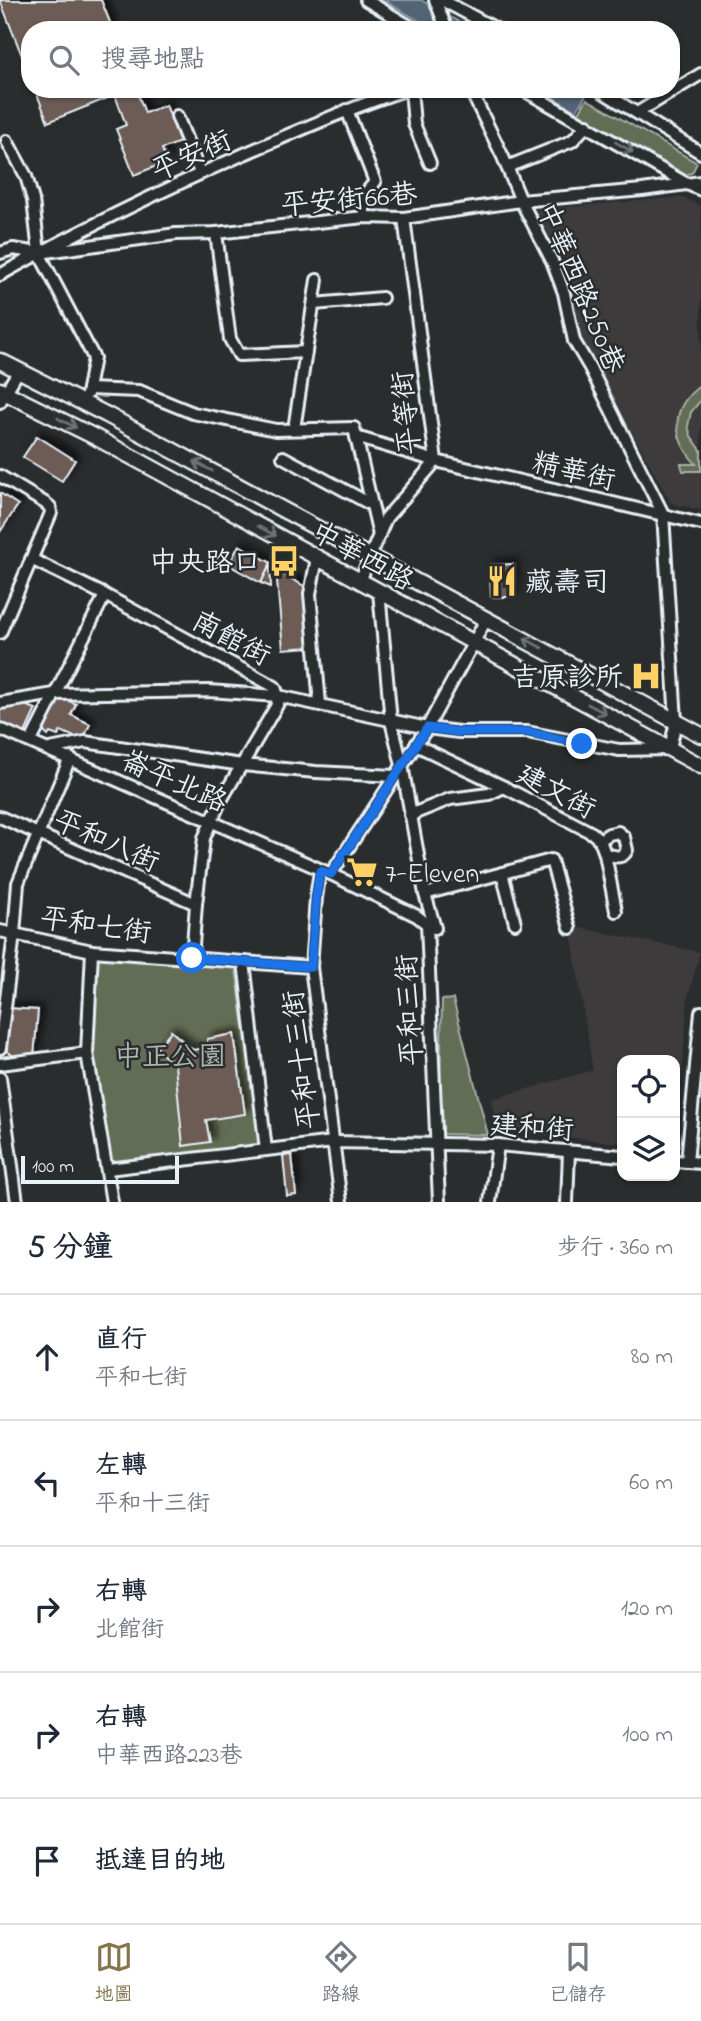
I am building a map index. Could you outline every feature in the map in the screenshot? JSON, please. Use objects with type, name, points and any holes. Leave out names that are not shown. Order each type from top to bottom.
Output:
[{"type":"main road","name":"中華西路","points":[[0,361],[86,396],[370,556],[701,734]]},
{"type":"main road","name":"中華西路","points":[[2,395],[97,438],[701,766]]},
{"type":"street","points":[[366,0],[401,21]]},
{"type":"street","points":[[435,0],[443,21]]},
{"type":"street","points":[[442,0],[481,21]]},
{"type":"street","points":[[680,87],[701,74]]},
{"type":"street","name":"平安街","points":[[0,275],[38,253],[200,173],[347,110],[382,98]]},
{"type":"street","points":[[410,98],[414,124],[430,163]]},
{"type":"street","name":"中華西路250巷","points":[[474,98],[521,201],[552,261],[564,293],[574,341],[663,514],[676,721],[670,749]]},
{"type":"street","points":[[538,98],[701,190]]},
{"type":"street","points":[[613,98],[701,153]]},
{"type":"street","points":[[637,113],[662,98]]},
{"type":"street","points":[[347,110],[375,182],[364,195],[365,217]]},
{"type":"street","points":[[177,116],[200,173]]},
{"type":"street","points":[[507,167],[572,141],[587,125]]},
{"type":"street","points":[[7,141],[26,176],[33,200],[38,253],[94,358],[86,396],[139,391],[193,413],[276,430],[295,429],[317,280]]},
{"type":"street","name":"平安街66巷","points":[[0,253],[13,249],[38,253],[176,234],[216,233],[365,217],[404,218],[521,201],[701,182]]},
{"type":"street","name":"平等街","points":[[360,581],[386,518],[436,461],[404,218]]},
{"type":"street","points":[[216,233],[230,340],[239,355],[306,352]]},
{"type":"street","points":[[314,304],[382,298]]},
{"type":"street","points":[[2,395],[19,370]]},
{"type":"street","name":"精華街","points":[[295,429],[354,428],[356,437],[436,461],[701,524]]},
{"type":"street","points":[[356,437],[379,535]]},
{"type":"street","points":[[283,457],[372,505]]},
{"type":"street","points":[[0,475],[50,507],[51,513],[0,633]]},
{"type":"street","points":[[317,558],[310,594],[320,704]]},
{"type":"street","name":"南館街","points":[[31,559],[105,595],[275,687],[278,696],[276,705],[210,821],[204,838],[192,958]]},
{"type":"street","points":[[379,592],[391,721],[402,765],[431,924]]},
{"type":"street","points":[[31,741],[105,595]]},
{"type":"street","points":[[326,872],[427,728],[486,618]]},
{"type":"street","points":[[0,703],[54,694],[209,691],[278,696],[427,728],[459,732],[527,732],[619,750],[670,749]]},
{"type":"street","name":"崙平北路","points":[[0,729],[326,872]]},
{"type":"street","points":[[49,749],[85,742],[242,765],[395,776]]},
{"type":"street","name":"建文街","points":[[416,745],[592,833],[600,840],[605,854],[616,911]]},
{"type":"street","points":[[0,1048],[18,883],[70,758]]},
{"type":"street","points":[[410,815],[450,799],[489,794],[504,787]]},
{"type":"street","name":"平和八街","points":[[0,817],[196,904]]},
{"type":"street","name":"建文街","points":[[600,840],[618,832],[624,837],[627,850],[625,855],[620,857],[605,854]]},
{"type":"street","points":[[425,894],[551,860],[570,928]]},
{"type":"street","name":"平和三街","points":[[326,872],[431,924],[439,1202]]},
{"type":"street","name":"平和十三街","points":[[326,872],[316,898],[311,967],[341,1202]]},
{"type":"street","points":[[502,873],[515,923]]},
{"type":"street","name":"平和七街","points":[[0,931],[92,951],[311,967]]},
{"type":"street","points":[[92,951],[87,1054],[113,1202]]},
{"type":"street","points":[[244,962],[266,1150]]},
{"type":"street","points":[[687,1162],[701,1012]]},
{"type":"street","points":[[0,1064],[87,1054]]},
{"type":"street","points":[[0,1078],[17,1202]]},
{"type":"street","name":"建和街","points":[[108,1169],[333,1142],[498,1145],[617,1156]]},
{"type":"street","points":[[490,1202],[498,1145]]},
{"type":"street","points":[[567,1202],[569,1152]]},
{"type":"street","points":[[680,1161],[701,1163]]},
{"type":"shaded area","points":[[683,197],[701,206],[701,510],[671,503],[578,334],[565,261],[533,210]]},
{"type":"shaded area","points":[[570,926],[700,952],[688,997],[680,1098],[680,1055],[617,1055],[617,1142],[496,1130],[492,1099],[593,1070]]},
{"type":"green space","points":[[587,99],[697,163],[692,173],[679,176],[577,116]]},
{"type":"green space","points":[[701,385],[701,400],[691,412],[688,426],[691,436],[701,450],[701,471],[683,471],[681,464],[696,464],[678,433],[679,413],[691,394]]},
{"type":"green space","name":"中正公園","points":[[97,957],[236,968],[260,1147],[110,1166],[91,1053]]},
{"type":"green space","points":[[453,999],[488,1135],[439,1134],[442,1000]]},
{"type":"water","points":[[383,0],[421,0],[457,21],[419,21]]},
{"type":"water","points":[[554,98],[584,98],[576,111]]},
{"type":"building","points":[[0,0],[101,0],[109,21],[21,21],[21,53]]},
{"type":"building","points":[[39,98],[108,98],[48,122]]},
{"type":"building","points":[[116,98],[139,98],[145,113],[166,105],[180,142],[162,149],[167,162],[134,175],[116,129],[126,125]]},
{"type":"building","points":[[37,436],[75,460],[62,481],[23,457]]},
{"type":"building","points":[[0,493],[18,505],[0,532]]},
{"type":"building","points":[[239,545],[271,563],[261,583],[229,565]]},
{"type":"building","name":"藏壽司","points":[[513,564],[514,597],[491,597],[490,565]]},
{"type":"building","points":[[270,565],[271,587],[261,583]]},
{"type":"building","points":[[276,570],[304,586],[309,647],[283,649]]},
{"type":"building","points":[[58,696],[76,704],[71,715],[90,724],[83,741],[61,731],[58,736],[50,733],[48,736],[42,730]]},
{"type":"building","points":[[21,704],[36,709],[25,733],[0,723],[0,707]]},
{"type":"building","points":[[7,1008],[38,1010],[34,1057],[14,1057],[5,1049]]},
{"type":"building","points":[[171,1031],[193,1050],[207,1048],[207,1039],[234,1034],[245,1114],[206,1120],[210,1142],[183,1146],[175,1065],[156,1049]]},
{"type":"building","points":[[292,1155],[296,1195],[287,1196],[283,1156]]},
{"type":"place","name":"中央路口","points":[[284,561]]},
{"type":"place","name":"藏壽司","points":[[502,581]]},
{"type":"place","name":"吉原診所","points":[[646,676]]},
{"type":"place","name":"7-Eleven","points":[[362,872]]},
{"type":"route","points":[[192,958],[311,967],[320,871],[331,874],[427,728],[459,732],[527,732],[582,744]]}]
